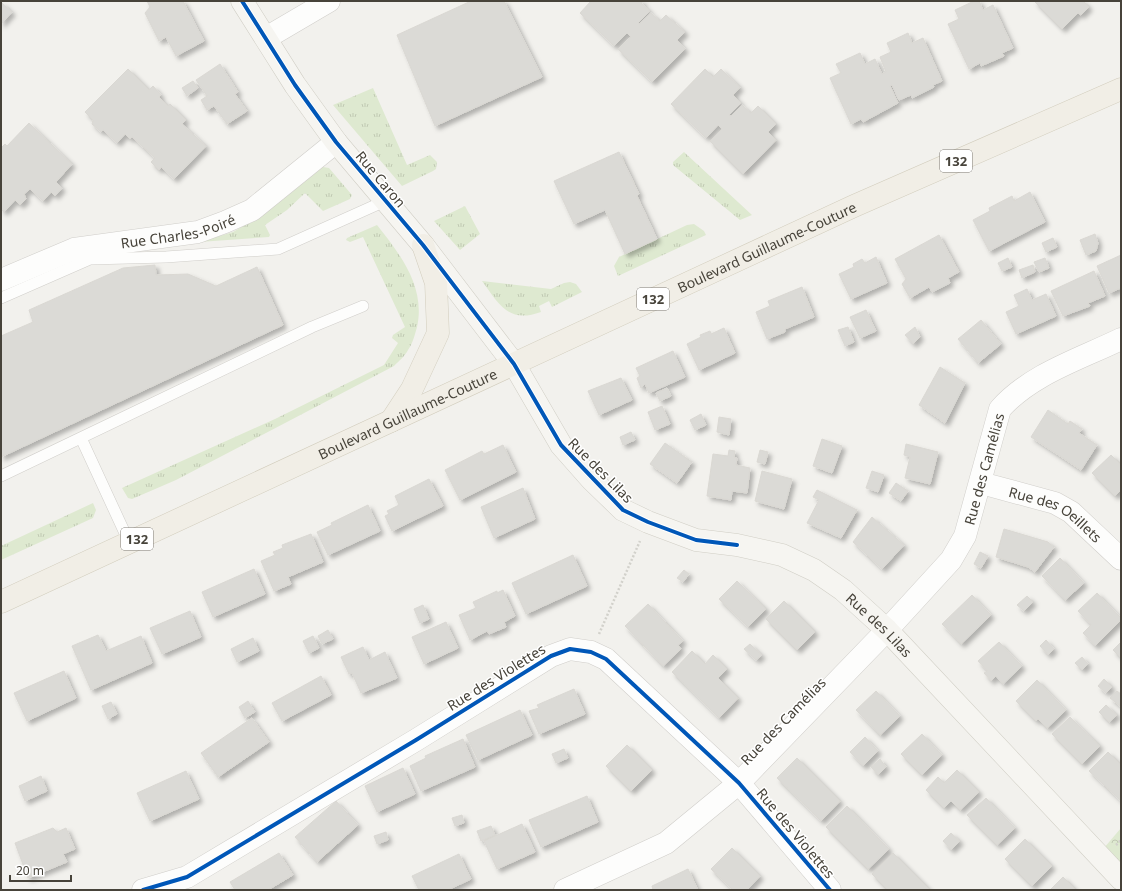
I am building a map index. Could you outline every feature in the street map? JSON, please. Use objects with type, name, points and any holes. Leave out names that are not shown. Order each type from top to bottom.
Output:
[{"type":"main road","name":"Boulevard Guillaume-Couture","points":[[1,602],[854,206],[1121,89]]},
{"type":"main road","points":[[391,421],[412,389],[438,333],[436,283],[423,246]]},
{"type":"street","name":"Rue Caron","points":[[242,1],[294,85],[336,142],[423,246],[514,364]]},
{"type":"street","points":[[266,38],[330,1]]},
{"type":"street","name":"Rue Charles-Poiré","points":[[1,280],[74,249],[198,232],[225,222],[252,210],[336,142]]},
{"type":"street","name":"Rue des Camélias","points":[[565,890],[666,842],[739,783],[887,630],[951,560],[965,536],[981,483],[1000,409],[1014,394],[1030,382],[1121,339]]},
{"type":"street","name":"Rue des Lilas","points":[[514,364],[561,445],[623,510],[648,522],[696,540],[737,545],[782,555],[814,570],[844,590],[887,630],[1121,879]]},
{"type":"street","name":"Rue des Oeillets","points":[[981,483],[1055,503],[1071,512],[1121,559]]},
{"type":"street","name":"Rue des Violettes","points":[[143,890],[192,883],[409,744],[551,656],[570,649],[591,652],[606,659],[739,783],[830,890]]},
{"type":"lane","points":[[1,298],[90,259],[166,257],[278,249],[385,201]]},
{"type":"lane","points":[[1,476],[312,327],[363,306]]},
{"type":"lane","points":[[81,438],[129,542]]},
{"type":"path","points":[[591,652],[640,541]]},
{"type":"green space","points":[[373,88],[407,165],[430,155],[437,162],[436,169],[402,186],[333,105]]},
{"type":"green space","points":[[684,152],[752,215],[740,220],[673,165],[673,162]]},
{"type":"green space","points":[[323,167],[329,168],[352,195],[350,199],[323,211],[305,193],[287,210],[265,225],[270,235],[269,237],[199,242],[233,232],[260,216],[316,169]]},
{"type":"green space","points":[[465,206],[480,234],[460,250],[434,221]]},
{"type":"green space","points":[[694,224],[704,231],[706,235],[618,276],[614,266],[619,257],[687,225]]},
{"type":"green space","points":[[377,225],[402,259],[409,272],[418,298],[419,312],[417,327],[414,338],[404,356],[394,366],[176,480],[132,499],[128,498],[122,488],[275,419],[384,365],[398,343],[392,338],[393,335],[405,327],[363,237],[350,242],[346,240],[347,238]]},
{"type":"green space","points":[[482,281],[551,289],[570,282],[576,284],[582,292],[552,307],[549,301],[539,306],[541,312],[530,315],[520,315],[512,314],[499,304]]},
{"type":"green space","points":[[93,503],[96,510],[93,518],[1,560],[1,546]]},
{"type":"green space","points":[[1121,828],[1121,879],[1098,855]]},
{"type":"building","points":[[147,1],[183,1],[204,41],[176,56],[166,37],[159,41],[145,13],[150,7]]},
{"type":"building","points":[[471,1],[504,1],[542,77],[435,126],[397,35]]},
{"type":"building","points":[[591,1],[644,1],[641,3],[650,11],[638,23],[639,24],[651,13],[660,21],[666,15],[685,32],[677,40],[685,49],[652,82],[618,49],[631,37],[627,33],[614,46],[580,13]]},
{"type":"building","points":[[974,1],[979,1],[983,10],[993,5],[1013,48],[1002,53],[1004,56],[981,66],[980,63],[969,69],[948,24],[959,19],[955,10]]},
{"type":"building","points":[[1034,1],[1083,1],[1089,7],[1081,15],[1078,13],[1062,29]]},
{"type":"building","points":[[1,2],[12,12],[1,24]]},
{"type":"building","points":[[908,33],[912,43],[923,38],[942,81],[933,85],[934,87],[912,98],[911,95],[899,100],[892,85],[890,86],[898,103],[863,122],[861,119],[851,124],[830,78],[841,73],[836,64],[860,53],[865,64],[875,59],[882,74],[886,72],[880,57],[891,52],[887,43]]},
{"type":"building","points":[[220,64],[238,92],[235,94],[247,111],[227,124],[214,106],[207,110],[201,100],[207,96],[196,80]]},
{"type":"building","points":[[128,69],[149,90],[153,86],[161,95],[159,97],[168,106],[170,104],[186,120],[182,124],[206,146],[174,179],[161,167],[159,170],[151,162],[155,158],[132,137],[130,139],[125,134],[117,143],[103,130],[101,132],[92,124],[93,120],[85,112]]},
{"type":"building","points":[[705,69],[713,77],[721,69],[740,87],[733,95],[741,103],[729,115],[731,116],[742,105],[751,113],[758,106],[776,124],[768,132],[776,140],[743,174],[710,141],[722,129],[718,125],[706,138],[671,104]]},
{"type":"building","points":[[193,81],[198,88],[187,96],[182,88]]},
{"type":"building","points":[[29,123],[72,164],[56,182],[62,188],[55,196],[51,192],[43,201],[30,189],[24,194],[26,199],[20,205],[15,200],[4,212],[1,209],[1,148],[5,144],[7,146]]},
{"type":"building","points":[[619,152],[639,194],[637,196],[657,239],[625,254],[605,210],[574,224],[554,181]]},
{"type":"building","points":[[1030,192],[1045,222],[989,251],[973,220],[990,211],[989,208],[1012,196],[1014,201]]},
{"type":"building","points":[[1095,234],[1098,243],[1096,251],[1086,255],[1080,240]]},
{"type":"building","points":[[939,235],[959,272],[948,278],[950,283],[932,292],[929,287],[910,298],[902,284],[906,279],[895,259]]},
{"type":"building","points":[[1053,238],[1057,247],[1046,252],[1042,243]]},
{"type":"building","points":[[1121,255],[1121,288],[1109,293],[1097,266]]},
{"type":"building","points":[[876,257],[887,283],[851,299],[839,274],[854,267],[853,264],[862,259],[865,263]]},
{"type":"building","points":[[1008,258],[1012,267],[1002,271],[998,263]]},
{"type":"building","points":[[1045,258],[1049,268],[1039,272],[1034,262]]},
{"type":"building","points":[[155,265],[156,275],[188,274],[216,286],[257,267],[283,325],[1,457],[1,336],[33,322],[29,310],[123,268]]},
{"type":"building","points":[[1033,265],[1035,272],[1022,278],[1019,270]]},
{"type":"building","points":[[1094,271],[1105,296],[1088,303],[1090,306],[1063,316],[1051,291]]},
{"type":"building","points":[[802,287],[814,317],[785,329],[785,332],[767,339],[756,312],[770,306],[768,301]]},
{"type":"building","points":[[1027,289],[1032,300],[1046,294],[1056,316],[1016,334],[1006,312],[1019,306],[1014,295]]},
{"type":"building","points":[[866,310],[876,331],[860,338],[850,317]]},
{"type":"building","points":[[981,320],[1001,344],[978,363],[958,339]]},
{"type":"building","points":[[848,327],[854,342],[845,346],[838,330]]},
{"type":"building","points":[[915,327],[920,337],[913,344],[905,335]]},
{"type":"building","points":[[724,328],[735,353],[699,370],[687,344],[701,337],[700,335],[710,331],[711,334]]},
{"type":"building","points":[[673,351],[685,377],[649,393],[645,384],[641,388],[637,378],[640,376],[636,368]]},
{"type":"building","points":[[940,367],[965,383],[945,423],[919,405]]},
{"type":"building","points":[[621,378],[632,400],[599,415],[588,391]]},
{"type":"building","points":[[667,388],[671,396],[660,401],[656,393]]},
{"type":"building","points":[[662,406],[670,424],[655,430],[648,412]]},
{"type":"building","points":[[1048,410],[1068,424],[1070,421],[1082,429],[1079,433],[1097,445],[1081,470],[1031,437]]},
{"type":"building","points":[[701,414],[706,425],[695,430],[690,420]]},
{"type":"building","points":[[719,417],[731,419],[729,435],[717,432]]},
{"type":"building","points":[[631,432],[635,440],[623,445],[620,437]]},
{"type":"building","points":[[822,439],[842,446],[832,473],[813,466]]},
{"type":"building","points":[[665,443],[692,462],[677,483],[650,464]]},
{"type":"building","points":[[906,444],[938,452],[930,484],[905,478],[910,457],[904,455]]},
{"type":"building","points":[[503,445],[516,472],[460,500],[445,470],[482,451],[484,454]]},
{"type":"building","points":[[729,450],[735,451],[734,457],[737,458],[736,465],[750,468],[747,493],[732,491],[731,500],[707,496],[713,454],[728,456]]},
{"type":"building","points":[[760,450],[768,452],[765,464],[757,462]]},
{"type":"building","points":[[1111,455],[1121,465],[1121,490],[1115,496],[1092,473]]},
{"type":"building","points":[[762,471],[792,479],[784,509],[755,501]]},
{"type":"building","points":[[872,471],[884,475],[878,492],[866,488]]},
{"type":"building","points":[[429,479],[443,506],[392,531],[385,516],[389,514],[387,511],[399,505],[395,496]]},
{"type":"building","points":[[896,483],[908,491],[901,501],[889,493]]},
{"type":"building","points":[[523,488],[535,519],[494,538],[481,507]]},
{"type":"building","points":[[817,490],[857,510],[841,538],[807,523],[819,500],[813,497]]},
{"type":"building","points":[[368,505],[380,531],[328,555],[317,532],[332,525],[331,523]]},
{"type":"building","points":[[872,517],[904,545],[882,569],[853,542]]},
{"type":"building","points":[[1004,529],[1048,542],[1054,547],[1035,572],[1028,567],[996,557]]},
{"type":"building","points":[[311,534],[323,562],[288,577],[291,584],[274,591],[261,561],[275,555],[273,552],[283,548],[282,545]]},
{"type":"building","points":[[980,552],[988,556],[981,568],[974,564]]},
{"type":"building","points":[[573,555],[587,586],[526,614],[512,583]]},
{"type":"building","points":[[1060,558],[1084,583],[1065,600],[1042,576]]},
{"type":"building","points":[[254,569],[265,594],[213,617],[202,592]]},
{"type":"building","points":[[684,570],[689,574],[683,582],[677,578]]},
{"type":"building","points":[[737,581],[766,609],[748,627],[719,599]]},
{"type":"building","points":[[503,590],[515,616],[504,622],[506,627],[489,634],[487,631],[470,640],[459,615],[476,608],[473,602],[497,591],[497,593]]},
{"type":"building","points":[[1097,593],[1121,618],[1121,620],[1095,646],[1083,633],[1091,625],[1078,611]]},
{"type":"building","points":[[972,595],[991,615],[961,644],[942,624]]},
{"type":"building","points":[[1027,596],[1033,602],[1024,611],[1017,605]]},
{"type":"building","points":[[784,601],[815,632],[797,650],[766,619]]},
{"type":"building","points":[[648,604],[683,641],[678,645],[681,649],[663,666],[625,626]]},
{"type":"building","points":[[423,605],[429,619],[420,623],[414,609]]},
{"type":"building","points":[[190,611],[201,637],[162,654],[150,628]]},
{"type":"building","points":[[446,622],[458,648],[424,664],[412,637]]},
{"type":"building","points":[[328,630],[333,639],[322,644],[318,636]]},
{"type":"building","points":[[98,635],[106,651],[141,636],[152,663],[91,690],[72,646]]},
{"type":"building","points":[[313,636],[319,648],[309,653],[303,641]]},
{"type":"building","points":[[253,638],[259,651],[237,662],[231,649]]},
{"type":"building","points":[[1046,640],[1054,649],[1048,655],[1040,646]]},
{"type":"building","points":[[999,642],[1022,666],[1003,684],[996,676],[991,681],[984,673],[987,671],[978,661]]},
{"type":"building","points":[[1121,642],[1121,658],[1113,650]]},
{"type":"building","points":[[750,644],[762,655],[756,660],[744,649]]},
{"type":"building","points":[[363,647],[369,660],[385,652],[397,678],[361,693],[352,673],[349,674],[341,657]]},
{"type":"building","points":[[692,651],[705,664],[713,655],[727,669],[718,678],[738,698],[719,718],[672,672]]},
{"type":"building","points":[[1082,657],[1088,664],[1082,670],[1075,663]]},
{"type":"building","points":[[64,671],[76,698],[27,721],[14,693]]},
{"type":"building","points":[[321,676],[331,695],[282,721],[272,703]]},
{"type":"building","points":[[1104,679],[1112,687],[1106,693],[1098,686]]},
{"type":"building","points":[[1037,680],[1066,710],[1047,728],[1038,719],[1036,721],[1016,701]]},
{"type":"building","points":[[574,689],[585,714],[539,734],[529,711],[539,708],[537,705]]},
{"type":"building","points":[[876,691],[900,716],[880,735],[856,710]]},
{"type":"building","points":[[1117,691],[1121,694],[1120,706],[1110,698]]},
{"type":"building","points":[[248,701],[255,712],[245,718],[239,707]]},
{"type":"building","points":[[111,702],[117,714],[108,719],[102,706]]},
{"type":"building","points":[[1106,705],[1117,715],[1109,722],[1099,712]]},
{"type":"building","points":[[520,710],[532,735],[478,760],[466,735]]},
{"type":"building","points":[[1070,717],[1100,746],[1082,764],[1052,734]]},
{"type":"building","points":[[252,718],[269,742],[218,777],[201,753]]},
{"type":"building","points":[[922,734],[942,755],[922,775],[901,754]]},
{"type":"building","points":[[865,737],[878,751],[863,766],[850,752]]},
{"type":"building","points":[[463,739],[475,767],[421,791],[410,766],[426,758],[425,756]]},
{"type":"building","points":[[627,745],[652,770],[631,791],[606,766]]},
{"type":"building","points":[[564,749],[568,758],[556,763],[552,754]]},
{"type":"building","points":[[1108,752],[1121,765],[1120,800],[1089,771]]},
{"type":"building","points":[[797,758],[840,801],[821,821],[777,778]]},
{"type":"building","points":[[880,759],[886,767],[878,775],[871,767]]},
{"type":"building","points":[[403,768],[415,794],[377,812],[365,786]]},
{"type":"building","points":[[957,770],[979,792],[960,810],[951,801],[944,808],[926,790],[938,777],[944,783]]},
{"type":"building","points":[[186,771],[199,799],[150,821],[137,793]]},
{"type":"building","points":[[41,776],[47,791],[25,801],[19,786]]},
{"type":"building","points":[[587,796],[598,822],[541,847],[529,820]]},
{"type":"building","points":[[986,798],[1015,828],[997,845],[967,815]]},
{"type":"building","points":[[336,801],[358,825],[317,862],[295,837]]},
{"type":"building","points":[[847,806],[889,849],[868,869],[826,827]]},
{"type":"building","points":[[462,815],[464,823],[455,826],[452,818]]},
{"type":"building","points":[[522,824],[535,852],[497,869],[484,841]]},
{"type":"building","points":[[491,826],[495,835],[481,841],[477,831]]},
{"type":"building","points":[[53,828],[57,832],[66,828],[75,849],[63,854],[67,862],[28,878],[15,843]]},
{"type":"building","points":[[386,832],[388,840],[377,844],[374,836]]},
{"type":"building","points":[[951,833],[960,841],[951,850],[943,841]]},
{"type":"building","points":[[1025,839],[1052,866],[1032,886],[1005,859]]},
{"type":"building","points":[[732,848],[760,876],[747,890],[733,890],[711,869]]},
{"type":"building","points":[[279,853],[293,875],[268,890],[235,890],[230,882]]},
{"type":"building","points":[[893,853],[930,890],[888,890],[872,874]]},
{"type":"building","points":[[459,854],[471,879],[448,890],[419,890],[412,876]]},
{"type":"building","points":[[688,869],[698,890],[653,890],[652,886]]},
{"type":"building","points":[[1063,877],[1076,890],[1050,890]]},
{"type":"cycle path","points":[[242,1],[295,85],[336,142],[423,245],[514,364],[561,445],[623,510],[648,522],[696,540],[737,545]]},
{"type":"cycle path","points":[[143,890],[187,877],[416,740],[551,656],[570,649],[591,652],[606,659],[739,783],[830,890]]}]
